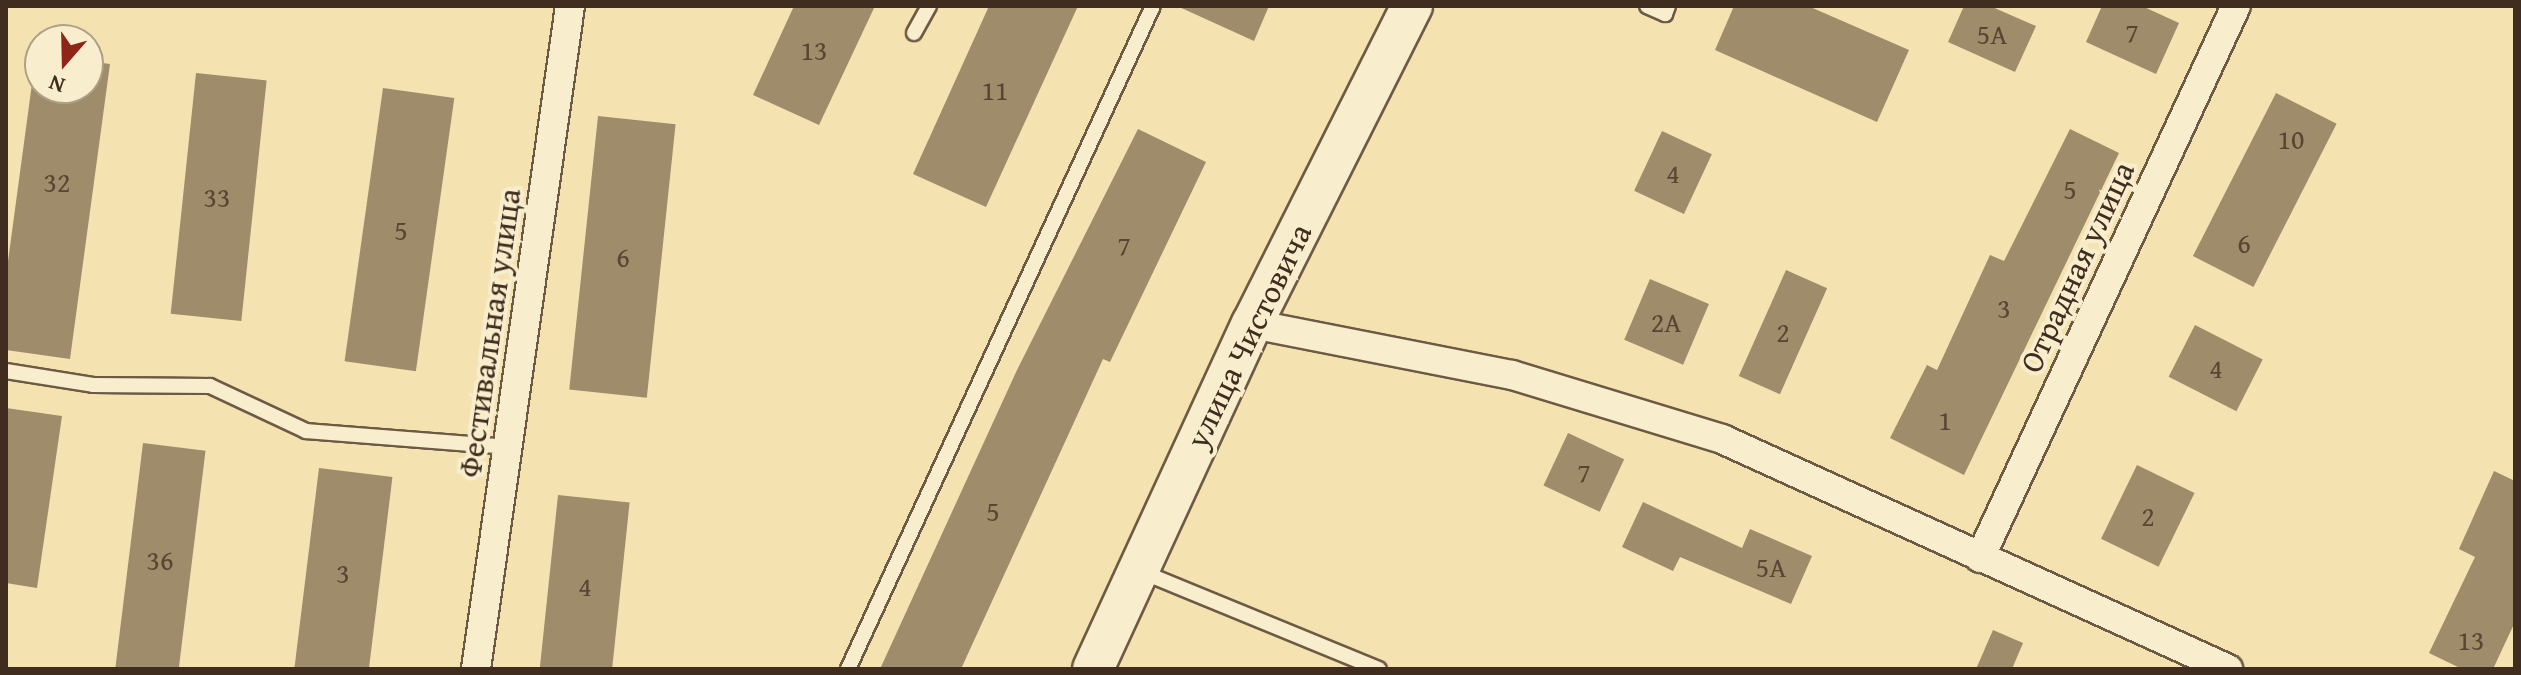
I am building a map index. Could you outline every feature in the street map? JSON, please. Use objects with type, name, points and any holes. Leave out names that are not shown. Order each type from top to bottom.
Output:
[{"type":"street","name":"Фестивальная улица","points":[[476,669],[570,6]]},
{"type":"street","name":"улица Чистовича","points":[[1093,669],[1252,324],[1412,6]]},
{"type":"street","name":"Отрадная улица","points":[[1980,558],[2236,6]]},
{"type":"street","points":[[1252,324],[1512,375],[1722,439],[2228,669]]},
{"type":"lane","points":[[914,33],[929,6]]},
{"type":"lane","points":[[848,669],[1153,6]]},
{"type":"lane","points":[[1647,6],[1665,14],[1668,6]]},
{"type":"lane","points":[[6,371],[93,385],[210,386],[306,431],[508,447]]},
{"type":"lane","points":[[1138,571],[1379,669]]},
{"type":"building","points":[[794,6],[875,6],[819,125],[753,95]]},
{"type":"building","points":[[989,6],[1078,6],[986,207],[913,174]]},
{"type":"building","points":[[1177,6],[1269,6],[1254,41]]},
{"type":"building","points":[[1734,6],[1808,6],[1909,50],[1877,122],[1715,50]]},
{"type":"building","points":[[1964,6],[1990,6],[2036,26],[2015,72],[1948,42]]},
{"type":"building","points":[[2102,6],[2142,6],[2179,23],[2156,74],[2086,42]]},
{"type":"building","points":[[104,63],[110,64],[70,359],[6,350],[6,276],[29,104],[104,104]]},
{"type":"building","points":[[196,73],[267,80],[241,321],[171,314]]},
{"type":"building","points":[[383,88],[454,98],[416,371],[345,361]]},
{"type":"building","points":[[2276,93],[2337,124],[2254,287],[2193,256]]},
{"type":"building","points":[[598,116],[676,124],[647,398],[569,389]]},
{"type":"building","points":[[1138,129],[1206,162],[1110,362],[1103,359],[961,669],[880,669],[1017,370]]},
{"type":"building","points":[[2070,129],[2119,153],[1964,475],[1890,438],[1927,365],[1937,370],[1990,255],[2004,261]]},
{"type":"building","points":[[1662,131],[1712,154],[1684,214],[1634,191]]},
{"type":"building","points":[[1786,270],[1827,288],[1780,394],[1739,376]]},
{"type":"building","points":[[1650,279],[1709,304],[1683,365],[1624,340]]},
{"type":"building","points":[[2195,325],[2263,360],[2236,411],[2169,377]]},
{"type":"building","points":[[6,408],[62,416],[37,588],[6,583]]},
{"type":"building","points":[[1568,433],[1624,459],[1600,512],[1543,486]]},
{"type":"building","points":[[143,443],[206,451],[179,669],[115,669]]},
{"type":"building","points":[[2137,465],[2195,493],[2159,567],[2101,539]]},
{"type":"building","points":[[319,468],[392,477],[369,669],[294,668]]},
{"type":"building","points":[[2494,471],[2515,481],[2515,622],[2493,669],[2462,669],[2429,653],[2475,557],[2459,549]]},
{"type":"building","points":[[558,495],[630,503],[612,669],[540,669]]},
{"type":"building","points":[[1643,502],[1742,548],[1750,529],[1812,556],[1791,604],[1680,557],[1673,571],[1622,547]]},
{"type":"building","points":[[1993,630],[2023,643],[2012,669],[1976,669]]}]
